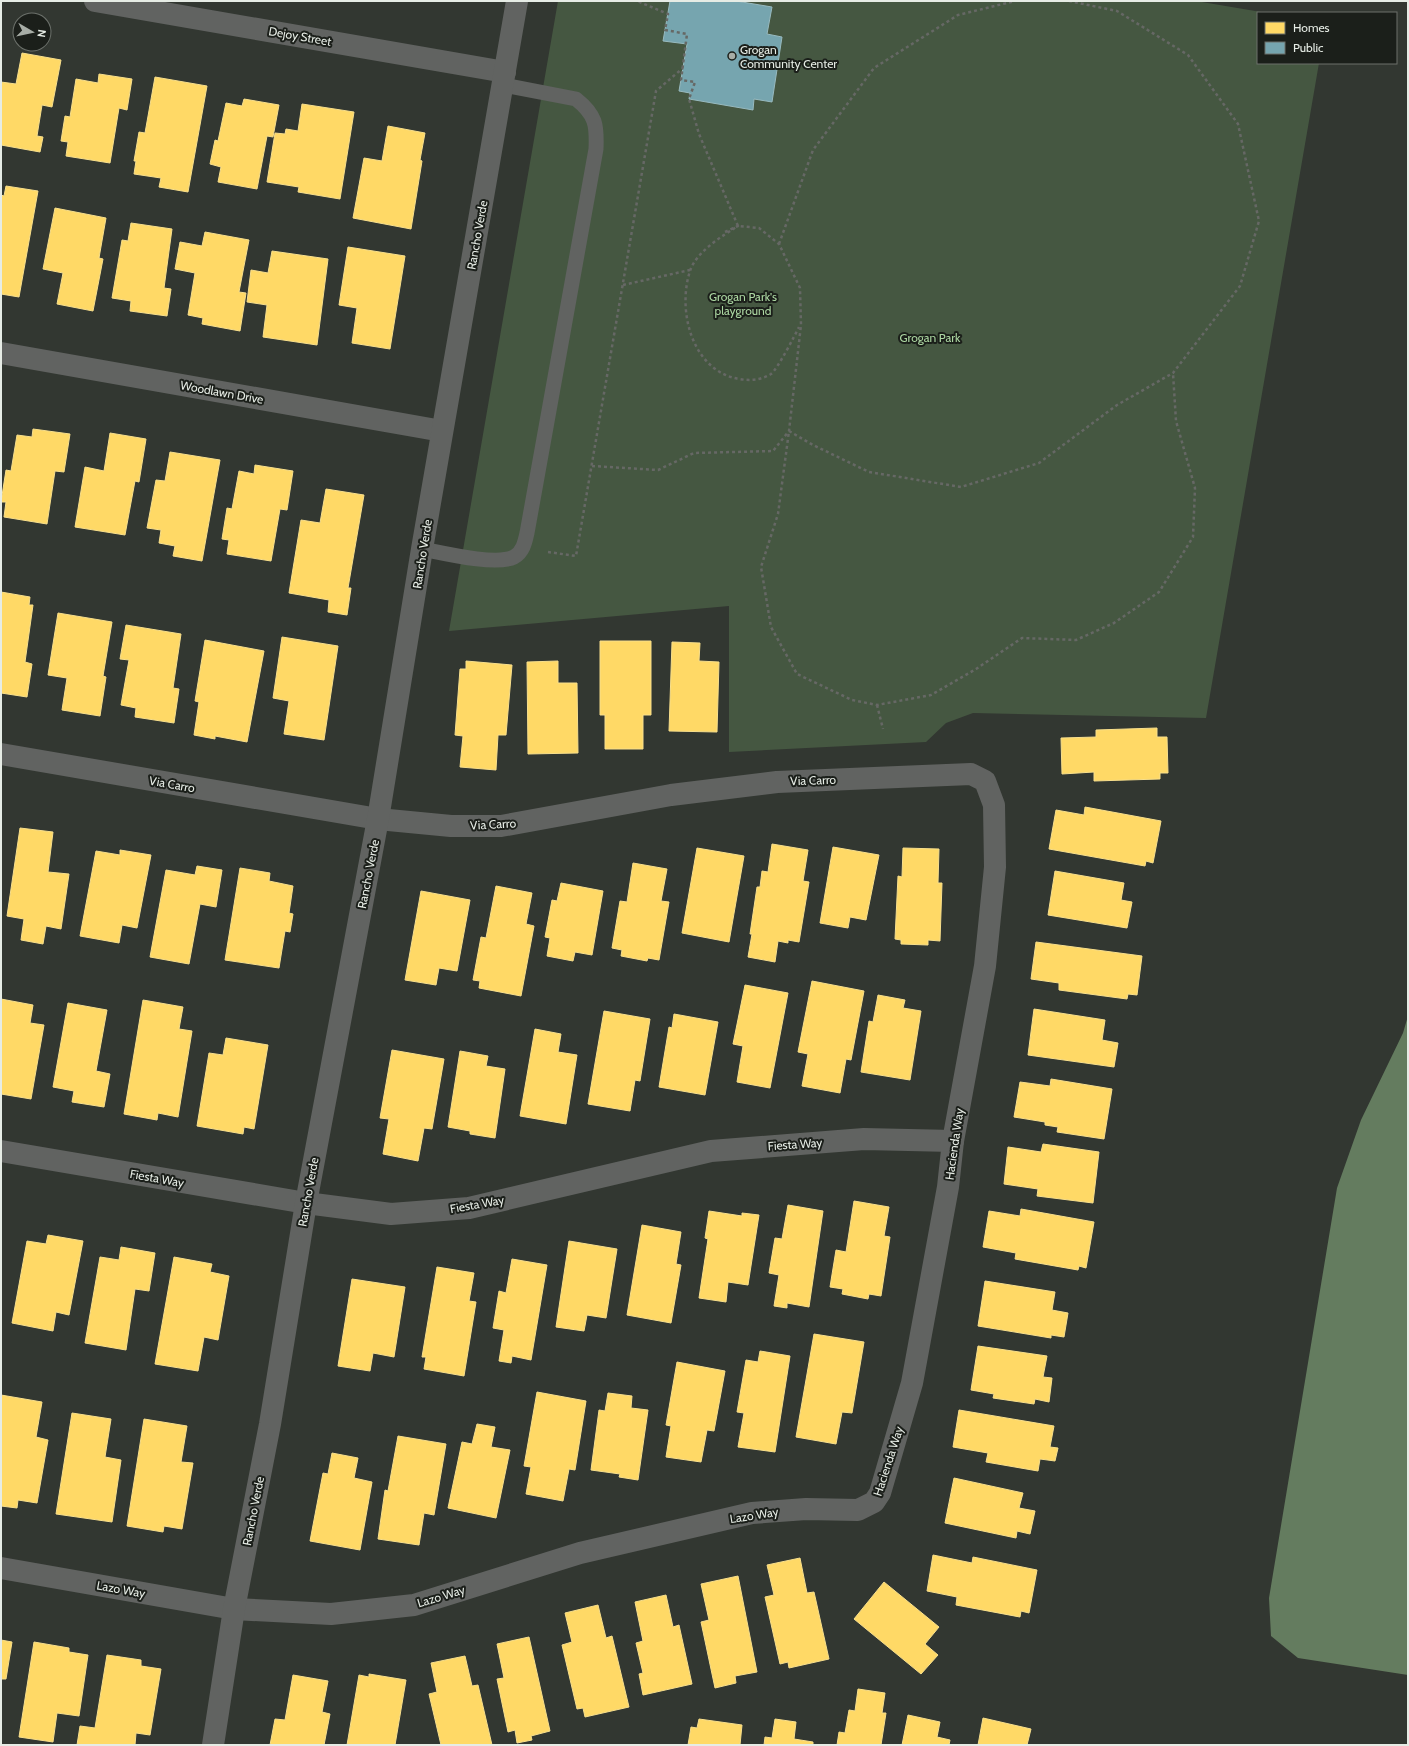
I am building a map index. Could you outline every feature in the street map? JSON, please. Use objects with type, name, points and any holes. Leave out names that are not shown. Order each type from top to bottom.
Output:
[{"type":"street","name":"Dejoy Street","points":[[95,1],[504,79]]},
{"type":"street","name":"Rancho Verde","points":[[213,1745],[234,1609],[270,1424],[306,1203],[378,819],[442,430],[517,1]]},
{"type":"street","name":"Woodlawn Drive","points":[[1,353],[442,430]]},
{"type":"street","name":"Via Carro","points":[[1,754],[378,819],[451,826],[501,826],[671,795],[777,782],[971,774],[985,781]]},
{"type":"street","name":"Hacienda Way","points":[[874,1502],[880,1493],[912,1383],[948,1187],[953,1141],[985,966],[995,867],[994,805],[985,781]]},
{"type":"street","name":"Fiesta Way","points":[[1,1151],[306,1203],[391,1214],[469,1208],[711,1151],[864,1139],[953,1141]]},
{"type":"street","name":"Lazo Way","points":[[1,1568],[234,1609],[331,1614],[414,1605],[580,1554],[752,1513],[806,1509],[858,1510],[874,1502]]},
{"type":"lane","points":[[422,549],[472,558],[501,560],[515,557],[522,549],[527,533],[596,149],[597,128],[592,116],[576,99],[504,79]]},
{"type":"path","points":[[636,1],[668,14],[665,30],[687,34],[681,80],[695,82],[688,99],[699,134],[738,226]]},
{"type":"path","points":[[780,244],[813,150],[874,68],[958,15],[1015,1]]},
{"type":"path","points":[[789,431],[813,445],[869,472],[961,487],[1039,463],[1117,405],[1173,373],[1240,286],[1259,221],[1238,124],[1188,55],[1117,10],[1069,1]]},
{"type":"path","points":[[683,67],[656,91],[592,466],[658,470],[694,453],[773,452],[789,431]]},
{"type":"path","points":[[738,226],[708,246],[690,270],[685,298],[687,325],[695,345],[711,366],[730,377],[753,381],[773,373],[800,325]]},
{"type":"path","points":[[725,232],[738,226],[759,228],[780,244],[800,288],[800,325],[789,431],[778,514],[760,567],[771,628],[798,674],[852,700],[877,705],[931,695],[976,669],[1022,638],[1076,640],[1114,623],[1159,592],[1193,537],[1195,488],[1176,422],[1173,373]]},
{"type":"path","points":[[623,285],[690,270]]},
{"type":"path","points":[[877,705],[883,729]]},
{"type":"green space","name":"Grogan Park","points":[[558,1],[1196,1],[1261,12],[1257,12],[1257,64],[1319,64],[1206,718],[973,713],[946,723],[926,742],[729,752],[729,606],[449,631]]},
{"type":"shaded area","points":[[1408,1016],[1408,1675],[1298,1658],[1271,1636],[1269,1598],[1337,1188],[1361,1120],[1403,1033]]},
{"type":"building: Homes","points":[[22,53],[61,60],[52,107],[42,105],[37,136],[43,137],[40,152],[1,145],[1,82],[16,84]]},
{"type":"building: Homes","points":[[99,74],[132,79],[127,110],[119,108],[110,163],[66,156],[68,142],[61,141],[65,116],[70,117],[76,79],[98,83]]},
{"type":"building: Homes","points":[[155,77],[207,86],[188,192],[159,187],[161,178],[134,174],[136,161],[134,161],[139,132],[145,133]]},
{"type":"building: Homes","points":[[244,99],[279,105],[273,137],[267,136],[257,189],[218,182],[221,167],[210,164],[215,140],[218,141],[226,103],[242,106]]},
{"type":"building: Homes","points":[[302,104],[354,112],[340,199],[298,192],[299,187],[267,182],[275,133],[285,134],[286,129],[298,131]]},
{"type":"building: Homes","points":[[388,126],[425,133],[411,229],[353,218],[364,158],[382,161]]},
{"type":"building: Homes","points":[[6,186],[38,191],[19,297],[1,294],[1,195],[4,196]]},
{"type":"building: Homes","points":[[55,208],[106,218],[99,258],[103,259],[93,311],[57,304],[63,273],[43,269]]},
{"type":"building: Homes","points":[[131,223],[172,229],[164,288],[171,289],[167,316],[130,311],[131,301],[112,298],[122,240],[128,241]]},
{"type":"building: Homes","points":[[205,232],[249,240],[239,292],[246,293],[240,331],[202,324],[203,318],[188,315],[195,273],[175,269],[180,242],[202,246]]},
{"type":"building: Homes","points":[[348,247],[405,256],[390,349],[352,343],[357,308],[339,305]]},
{"type":"building: Homes","points":[[272,251],[328,259],[317,345],[263,337],[267,305],[247,302],[251,270],[268,273]]},
{"type":"building: Homes","points":[[33,429],[70,434],[64,472],[55,471],[47,524],[4,517],[6,502],[1,502],[6,470],[11,471],[17,435],[32,437]]},
{"type":"building: Homes","points":[[110,433],[146,439],[139,482],[135,481],[125,535],[75,527],[85,467],[104,471]]},
{"type":"building: Homes","points":[[170,452],[220,460],[202,561],[173,556],[175,546],[159,543],[161,530],[147,528],[156,480],[165,481]]},
{"type":"building: Homes","points":[[255,465],[293,471],[287,510],[280,509],[271,561],[227,554],[229,540],[222,539],[227,508],[232,509],[239,471],[254,474]]},
{"type":"building: Homes","points":[[326,489],[364,495],[348,588],[351,588],[347,615],[328,612],[329,600],[289,593],[301,520],[320,523]]},
{"type":"building: Homes","points":[[1,592],[30,597],[29,605],[33,605],[25,662],[32,664],[27,697],[1,693]]},
{"type":"building: Homes","points":[[58,613],[112,622],[103,676],[106,677],[100,716],[62,710],[67,678],[48,675]]},
{"type":"building: Homes","points":[[126,625],[181,634],[173,688],[179,689],[174,723],[135,717],[136,708],[121,705],[129,660],[120,659]]},
{"type":"building: Homes","points":[[282,637],[338,646],[324,740],[284,734],[289,701],[273,698]]},
{"type":"building: Homes","points":[[205,640],[264,651],[247,742],[215,736],[215,739],[194,735],[199,702],[195,701]]},
{"type":"building: Homes","points":[[600,641],[651,641],[651,715],[643,715],[643,749],[605,749],[605,715],[600,715]]},
{"type":"building: Homes","points":[[672,642],[700,643],[699,661],[719,662],[717,732],[669,731]]},
{"type":"building: Homes","points":[[466,661],[512,665],[506,735],[498,735],[496,770],[460,767],[463,736],[455,735],[460,669],[466,669]]},
{"type":"building: Homes","points":[[558,661],[558,683],[577,683],[578,753],[528,754],[527,662]]},
{"type":"building: Homes","points":[[1157,728],[1157,737],[1167,737],[1168,773],[1160,773],[1160,779],[1094,781],[1094,772],[1062,774],[1061,738],[1096,737],[1096,730]]},
{"type":"building: Homes","points":[[1085,807],[1161,821],[1153,863],[1146,861],[1145,866],[1049,849],[1056,810],[1084,815]]},
{"type":"building: Homes","points":[[20,828],[53,832],[48,872],[69,874],[61,929],[46,926],[43,944],[21,940],[24,919],[7,916]]},
{"type":"building: Homes","points":[[772,844],[808,850],[803,881],[809,882],[799,942],[788,940],[788,943],[778,941],[775,962],[748,957],[757,887],[760,887],[762,871],[768,872]]},
{"type":"building: Homes","points":[[833,847],[879,855],[866,920],[850,917],[848,928],[820,923]]},
{"type":"building: Homes","points":[[697,848],[744,856],[729,942],[682,933]]},
{"type":"building: Homes","points":[[903,848],[939,849],[938,883],[942,883],[940,941],[928,940],[928,945],[901,944],[901,940],[895,939],[898,876],[902,877]]},
{"type":"building: Homes","points":[[120,850],[151,855],[137,928],[122,925],[119,943],[80,936],[96,851],[120,855]]},
{"type":"building: Homes","points":[[633,863],[667,869],[661,901],[669,902],[659,960],[648,958],[647,961],[621,956],[622,950],[612,948],[620,901],[627,902]]},
{"type":"building: Homes","points":[[197,866],[222,870],[216,907],[200,904],[189,964],[150,957],[166,870],[195,875]]},
{"type":"building: Homes","points":[[240,868],[270,873],[269,881],[293,886],[289,913],[293,914],[290,932],[285,931],[279,968],[225,960]]},
{"type":"building: Homes","points":[[1055,871],[1124,883],[1121,900],[1132,902],[1127,928],[1048,915]]},
{"type":"building: Homes","points":[[561,883],[603,891],[592,955],[575,952],[573,961],[547,956],[550,938],[545,937],[552,900],[557,901]]},
{"type":"building: Homes","points":[[496,886],[532,893],[526,924],[534,926],[521,996],[479,988],[480,981],[473,980],[481,937],[486,938]]},
{"type":"building: Homes","points":[[421,891],[470,900],[457,971],[439,968],[436,985],[405,980]]},
{"type":"building: Homes","points":[[1036,942],[1142,956],[1137,995],[1128,994],[1127,999],[1059,990],[1059,983],[1031,979]]},
{"type":"building: Homes","points":[[812,981],[864,991],[851,1060],[846,1059],[840,1093],[802,1086],[808,1054],[798,1052]]},
{"type":"building: Homes","points":[[745,985],[788,993],[770,1088],[737,1082],[743,1046],[733,1044]]},
{"type":"building: Homes","points":[[878,995],[905,1000],[903,1008],[921,1011],[910,1080],[861,1072],[869,1021],[873,1022]]},
{"type":"building: Homes","points":[[1,999],[33,1005],[30,1023],[44,1025],[31,1099],[1,1094]]},
{"type":"building: Homes","points":[[143,1000],[183,1007],[179,1029],[192,1031],[178,1117],[158,1113],[157,1120],[124,1114]]},
{"type":"building: Homes","points":[[68,1003],[107,1010],[96,1071],[110,1074],[104,1107],[72,1102],[74,1091],[53,1087]]},
{"type":"building: Homes","points":[[1034,1009],[1105,1020],[1102,1040],[1118,1043],[1114,1067],[1028,1055]]},
{"type":"building: Homes","points":[[604,1011],[650,1019],[640,1081],[635,1080],[630,1111],[588,1104]]},
{"type":"building: Homes","points":[[674,1014],[718,1022],[705,1095],[659,1087],[669,1027],[672,1028]]},
{"type":"building: Homes","points":[[535,1029],[561,1034],[558,1052],[577,1055],[566,1124],[520,1116]]},
{"type":"building: Homes","points":[[226,1038],[268,1045],[254,1129],[244,1127],[243,1134],[197,1126],[209,1053],[223,1055]]},
{"type":"building: Homes","points":[[392,1050],[444,1059],[432,1129],[424,1128],[418,1161],[383,1154],[389,1119],[380,1118]]},
{"type":"building: Homes","points":[[460,1051],[488,1056],[486,1066],[505,1069],[495,1138],[470,1134],[470,1131],[448,1127]]},
{"type":"building: Homes","points":[[1051,1079],[1112,1089],[1104,1139],[1057,1132],[1058,1127],[1045,1125],[1045,1122],[1014,1117],[1020,1082],[1050,1086]]},
{"type":"building: Homes","points":[[1043,1144],[1099,1152],[1093,1203],[1037,1196],[1038,1189],[1004,1184],[1008,1147],[1041,1152]]},
{"type":"building: Homes","points":[[854,1201],[889,1207],[884,1236],[890,1237],[881,1296],[869,1294],[868,1299],[842,1294],[843,1289],[830,1287],[836,1250],[846,1252]]},
{"type":"building: Homes","points":[[788,1205],[823,1211],[809,1307],[787,1303],[787,1308],[774,1306],[779,1275],[769,1273],[775,1238],[782,1239]]},
{"type":"building: Homes","points":[[1021,1209],[1094,1222],[1086,1268],[1079,1266],[1078,1270],[1015,1259],[1016,1253],[983,1247],[989,1211],[1020,1216]]},
{"type":"building: Homes","points":[[709,1211],[742,1216],[742,1213],[759,1215],[748,1285],[728,1282],[726,1302],[699,1298],[708,1239],[705,1238]]},
{"type":"building: Homes","points":[[642,1225],[681,1232],[676,1264],[681,1265],[671,1323],[627,1315]]},
{"type":"building: Homes","points":[[48,1235],[83,1241],[69,1315],[56,1312],[53,1331],[12,1323],[27,1241],[46,1244]]},
{"type":"building: Homes","points":[[569,1241],[617,1249],[606,1318],[587,1315],[584,1331],[556,1327]]},
{"type":"building: Homes","points":[[121,1247],[155,1253],[149,1291],[135,1289],[126,1350],[85,1343],[100,1257],[119,1260]]},
{"type":"building: Homes","points":[[174,1257],[212,1264],[210,1272],[229,1276],[218,1340],[204,1337],[198,1371],[155,1364]]},
{"type":"building: Homes","points":[[512,1259],[547,1265],[531,1360],[512,1356],[511,1363],[499,1361],[504,1330],[493,1328],[499,1291],[506,1293]]},
{"type":"building: Homes","points":[[437,1267],[474,1273],[469,1301],[476,1302],[464,1376],[424,1369],[426,1357],[422,1357]]},
{"type":"building: Homes","points":[[352,1279],[405,1287],[394,1357],[373,1353],[370,1371],[338,1366]]},
{"type":"building: Homes","points":[[985,1281],[1055,1292],[1052,1310],[1068,1313],[1064,1337],[1051,1335],[1051,1338],[978,1326]]},
{"type":"building: Homes","points":[[814,1334],[864,1342],[852,1413],[842,1412],[836,1444],[796,1437]]},
{"type":"building: Homes","points":[[978,1346],[1047,1356],[1043,1377],[1052,1378],[1049,1402],[1035,1399],[1034,1404],[993,1398],[994,1394],[971,1390]]},
{"type":"building: Homes","points":[[760,1351],[790,1356],[775,1452],[738,1447],[744,1413],[737,1412],[746,1360],[758,1362]]},
{"type":"building: Homes","points":[[677,1362],[725,1371],[714,1431],[707,1430],[701,1462],[666,1457],[671,1426],[666,1425]]},
{"type":"building: Homes","points":[[537,1392],[586,1401],[575,1470],[569,1469],[563,1501],[526,1494],[531,1467],[524,1466]]},
{"type":"building: Homes","points":[[608,1393],[632,1396],[631,1408],[648,1410],[638,1480],[619,1477],[620,1474],[591,1470],[599,1410],[605,1411]]},
{"type":"building: Homes","points":[[1,1395],[42,1402],[36,1437],[48,1440],[37,1503],[18,1500],[17,1508],[1,1506]]},
{"type":"building: Homes","points":[[959,1410],[1054,1426],[1050,1447],[1058,1448],[1055,1461],[1040,1459],[1038,1471],[986,1462],[988,1453],[953,1447]]},
{"type":"building: Homes","points":[[72,1413],[111,1419],[105,1457],[121,1460],[112,1522],[56,1514]]},
{"type":"building: Homes","points":[[144,1419],[187,1426],[181,1462],[193,1463],[182,1529],[164,1526],[163,1532],[127,1526]]},
{"type":"building: Homes","points":[[477,1424],[495,1427],[491,1447],[510,1450],[496,1518],[448,1508],[462,1442],[472,1444]]},
{"type":"building: Homes","points":[[398,1436],[446,1444],[434,1515],[424,1513],[419,1545],[378,1539],[385,1490],[388,1491]]},
{"type":"building: Homes","points":[[332,1453],[358,1458],[354,1478],[372,1482],[360,1550],[310,1541],[323,1473],[328,1474]]},
{"type":"building: Homes","points":[[954,1478],[1023,1493],[1019,1508],[1035,1511],[1030,1534],[1017,1531],[1016,1538],[945,1523]]},
{"type":"building: Homes","points":[[933,1555],[972,1563],[973,1557],[1037,1570],[1029,1613],[1021,1611],[1020,1617],[956,1605],[957,1597],[927,1591]]},
{"type":"building: Homes","points":[[800,1558],[807,1593],[814,1592],[829,1659],[789,1668],[788,1662],[780,1664],[765,1597],[774,1595],[767,1565]]},
{"type":"building: Homes","points":[[738,1576],[757,1672],[735,1676],[736,1683],[715,1688],[701,1622],[709,1620],[701,1584]]},
{"type":"building: Homes","points":[[884,1582],[939,1627],[925,1644],[938,1655],[921,1674],[854,1619]]},
{"type":"building: Homes","points":[[666,1595],[673,1627],[679,1625],[692,1684],[643,1695],[639,1674],[643,1673],[636,1643],[643,1641],[635,1602]]},
{"type":"building: Homes","points":[[598,1605],[606,1638],[612,1636],[629,1707],[585,1717],[583,1708],[577,1709],[562,1645],[572,1642],[565,1613]]},
{"type":"building: Homes","points":[[529,1637],[550,1731],[531,1736],[532,1740],[517,1743],[515,1730],[508,1732],[497,1679],[504,1678],[497,1644]]},
{"type":"building: Homes","points":[[1,1640],[12,1642],[6,1679],[1,1679]]},
{"type":"building: Homes","points":[[34,1642],[69,1648],[69,1652],[88,1655],[79,1716],[57,1713],[53,1742],[19,1737]]},
{"type":"building: Homes","points":[[107,1655],[141,1660],[141,1666],[161,1669],[150,1735],[136,1733],[135,1745],[77,1745],[80,1726],[95,1728]]},
{"type":"building: Homes","points":[[465,1656],[472,1686],[478,1685],[492,1745],[441,1745],[429,1694],[437,1692],[431,1663]]},
{"type":"building: Homes","points":[[369,1674],[406,1680],[395,1745],[347,1745],[359,1675],[369,1677]]},
{"type":"building: Homes","points":[[293,1675],[328,1681],[322,1712],[330,1714],[324,1745],[270,1745],[275,1719],[285,1720]]},
{"type":"building: Homes","points":[[858,1689],[885,1693],[882,1713],[886,1713],[881,1745],[837,1745],[839,1732],[845,1733],[849,1710],[855,1711]]},
{"type":"building: Homes","points":[[908,1715],[940,1722],[937,1737],[950,1740],[949,1745],[902,1745]]},
{"type":"building: Homes","points":[[983,1718],[1031,1729],[1027,1745],[978,1745]]},
{"type":"building: Homes","points":[[699,1719],[742,1725],[740,1745],[688,1745],[691,1727],[697,1728]]},
{"type":"building: Homes","points":[[775,1719],[796,1722],[794,1739],[813,1742],[813,1745],[764,1745],[765,1737],[772,1738]]},
{"type":"building: Public","name":"Grogan Community Center","points":[[670,1],[736,1],[772,7],[767,34],[782,37],[772,102],[754,99],[753,110],[689,99],[690,93],[679,91],[687,44],[663,41]]},
{"type":"place","name":"Grogan Community Center","points":[[732,56]]},
{"type":"park label","name":"Grogan Park's playground","points":[[743,303]]}]
